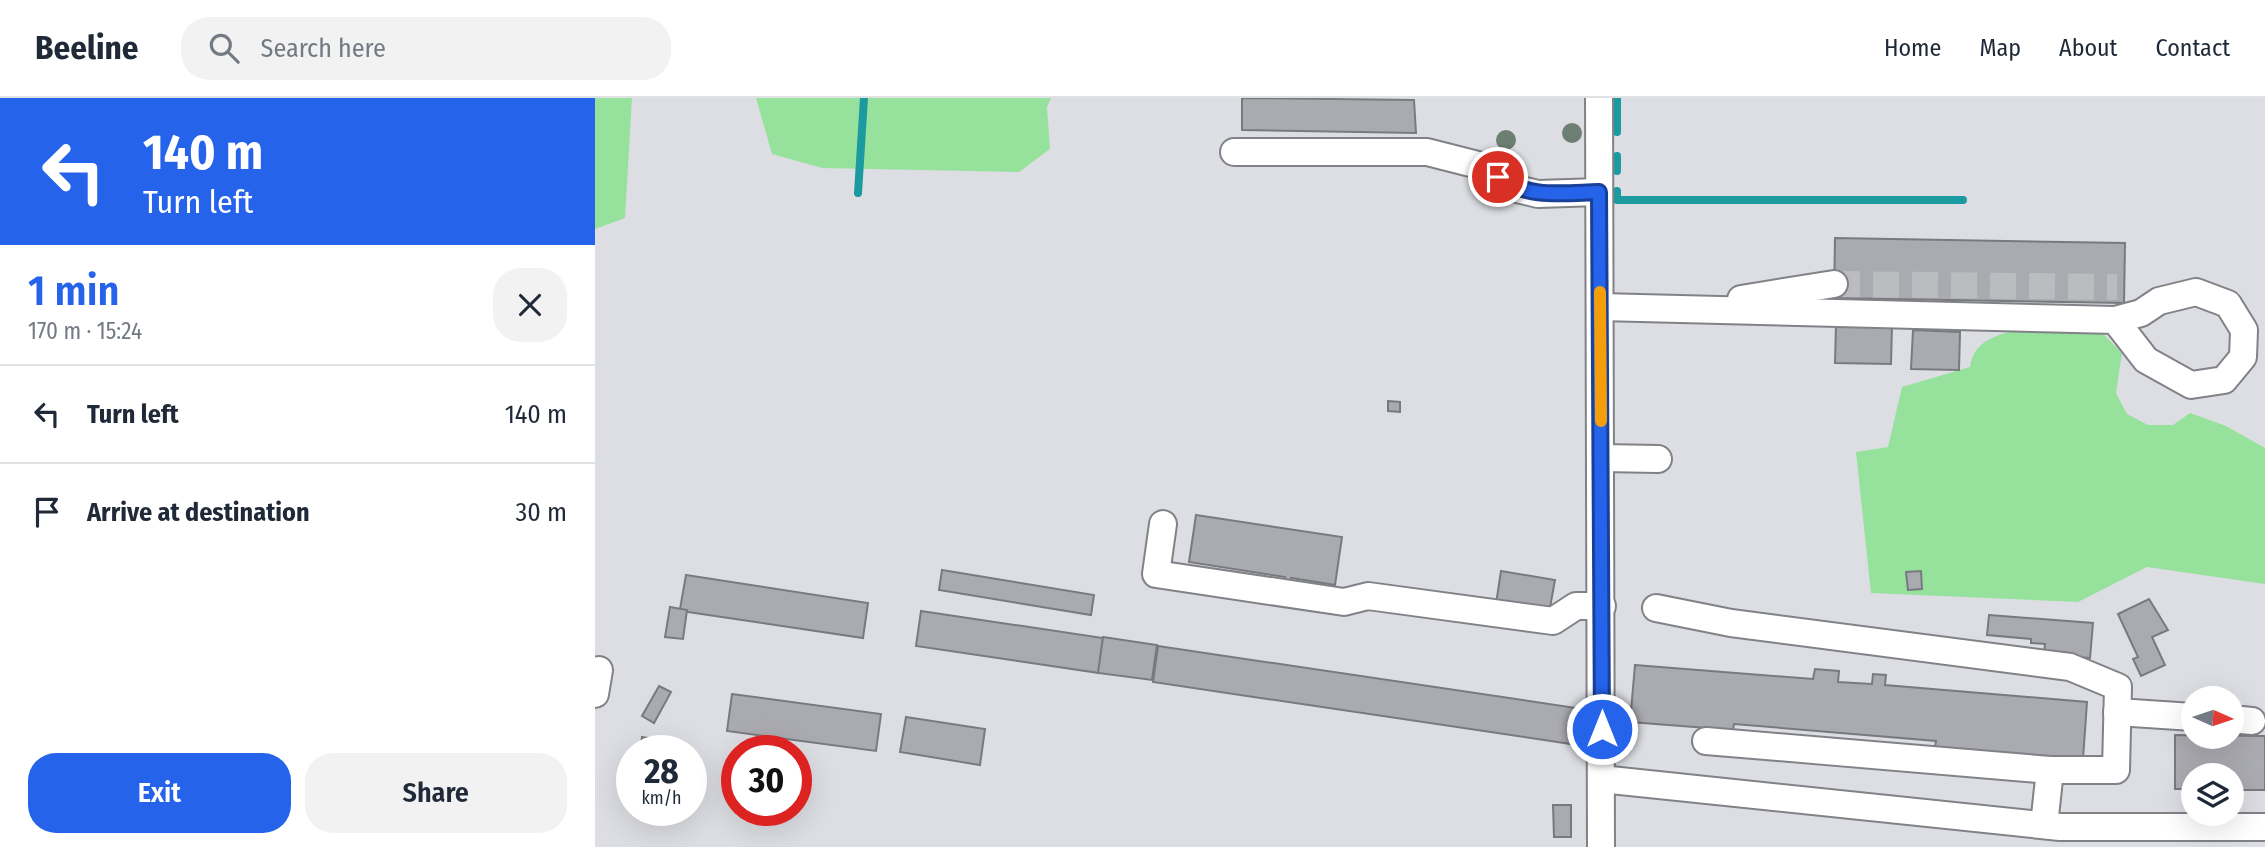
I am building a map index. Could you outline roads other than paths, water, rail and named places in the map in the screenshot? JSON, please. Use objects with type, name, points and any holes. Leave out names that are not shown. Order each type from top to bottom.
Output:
[{"type":"street","points":[[1599,98],[1603,552],[1601,847]]},
{"type":"street","points":[[1234,152],[1427,152],[1482,166],[1513,188],[1538,194],[1599,192]]},
{"type":"street","points":[[1687,309],[1834,284]]},
{"type":"street","points":[[1600,307],[2115,320],[2141,313],[2159,301],[2196,292],[2228,304],[2244,330],[2243,356],[2224,380],[2190,385],[2146,360],[2115,320]]},
{"type":"street","points":[[1602,458],[1658,459]]},
{"type":"street","points":[[1163,524],[1156,574],[1344,602],[1368,596],[1553,621],[1576,606],[1602,606]]},
{"type":"street","points":[[1656,608],[1731,623],[2070,667],[2118,687],[2116,770],[2050,770],[1706,741]]},
{"type":"street","points":[[2117,712],[2181,716]]},
{"type":"street","points":[[2050,770],[2054,833]]},
{"type":"street","points":[[1601,779],[2054,833],[2265,827]]},
{"type":"waterway","points":[[858,193],[864,98]]},
{"type":"waterway","points":[[1617,98],[1617,132]]},
{"type":"waterway","points":[[1617,156],[1617,171]]},
{"type":"waterway","points":[[1617,191],[1617,200],[1963,200]]},
{"type":"tunnel","points":[[1834,284],[2117,287]]}]
